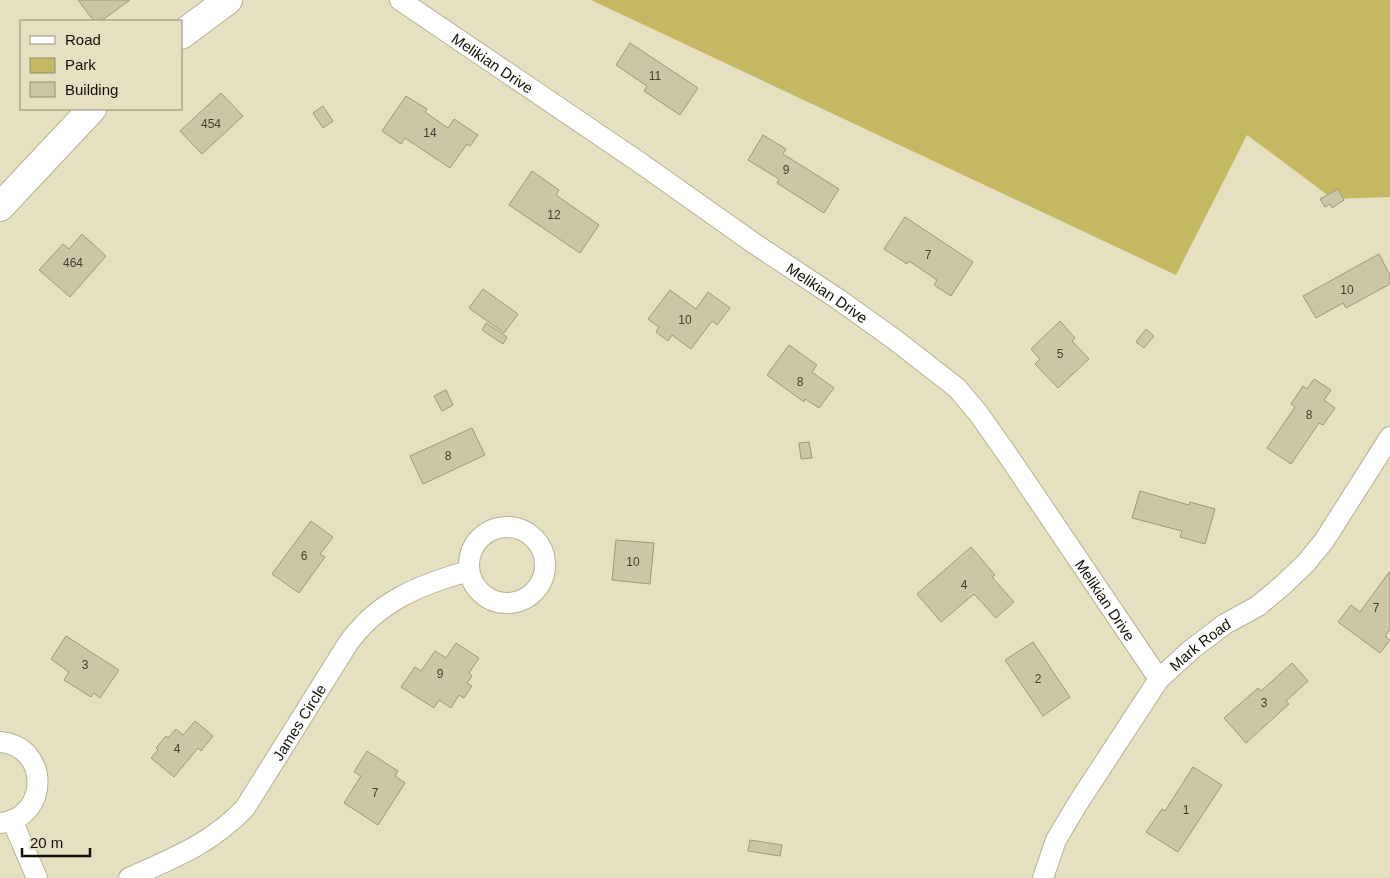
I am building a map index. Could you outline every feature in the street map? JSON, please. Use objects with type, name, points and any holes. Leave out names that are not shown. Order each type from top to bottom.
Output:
[{"type":"main road","points":[[182,34],[228,0]]},
{"type":"main road","points":[[0,207],[91,110]]},
{"type":"street","name":"Melikian Drive","points":[[400,0],[639,162],[894,339],[957,388],[978,413],[1007,454],[1159,679]]},
{"type":"street","name":"Mark Road","points":[[1043,878],[1056,840],[1159,679],[1192,649],[1225,624],[1258,606],[1306,563],[1324,541],[1390,437]]},
{"type":"street","name":"James Circle","points":[[129,878],[194,848],[211,838],[235,819],[258,789],[355,632],[366,622],[390,603],[417,588],[469,571]]},
{"type":"street","points":[[0,742],[14,745],[28,756],[33,763],[38,779],[38,788],[32,804],[20,816],[6,821],[36,878]]},
{"type":"green space","points":[[591,0],[1390,0],[1390,197],[1333,199],[1247,135],[1176,275]]},
{"type":"building","points":[[78,0],[130,0],[102,20],[93,20]]},
{"type":"building","points":[[630,43],[698,88],[680,115],[644,91],[647,86],[616,65]]},
{"type":"building","points":[[221,93],[243,116],[202,154],[180,131]]},
{"type":"building","points":[[406,96],[427,109],[425,112],[448,128],[454,119],[478,135],[470,146],[467,144],[450,168],[405,138],[401,144],[382,131]]},
{"type":"building","points":[[323,106],[333,121],[323,128],[313,113]]},
{"type":"building","points":[[763,135],[786,149],[783,154],[839,189],[824,213],[777,183],[779,179],[748,160]]},
{"type":"building","points":[[532,171],[559,190],[556,195],[599,225],[580,253],[509,205]]},
{"type":"building","points":[[1338,189],[1344,200],[1332,208],[1330,204],[1325,207],[1320,199]]},
{"type":"building","points":[[905,217],[973,262],[951,296],[934,285],[937,280],[909,261],[907,264],[884,249]]},
{"type":"building","points":[[82,234],[106,256],[70,297],[39,270],[63,244],[69,249]]},
{"type":"building","points":[[1379,254],[1390,275],[1390,284],[1346,308],[1343,303],[1316,318],[1303,296]]},
{"type":"building","points":[[483,289],[518,314],[504,333],[469,308]]},
{"type":"building","points":[[670,290],[696,309],[708,292],[730,308],[717,325],[712,321],[691,349],[672,335],[668,341],[656,332],[659,327],[648,319]]},
{"type":"building","points":[[1060,321],[1075,338],[1072,341],[1089,359],[1058,388],[1035,364],[1040,359],[1031,349]]},
{"type":"building","points":[[486,323],[507,337],[503,344],[482,330]]},
{"type":"building","points":[[1146,329],[1154,336],[1144,348],[1136,342]]},
{"type":"building","points":[[789,345],[817,365],[812,372],[834,388],[819,408],[805,399],[804,402],[767,375]]},
{"type":"building","points":[[1314,379],[1331,390],[1324,400],[1335,408],[1323,425],[1319,423],[1291,464],[1267,448],[1295,407],[1291,404],[1303,386],[1307,389]]},
{"type":"building","points":[[446,390],[453,405],[442,411],[434,396]]},
{"type":"building","points":[[472,428],[485,455],[423,484],[410,456]]},
{"type":"building","points":[[809,442],[812,458],[801,459],[799,443]]},
{"type":"building","points":[[1140,491],[1189,505],[1190,502],[1215,509],[1205,544],[1180,537],[1182,531],[1132,518]]},
{"type":"building","points":[[311,521],[333,537],[320,554],[325,557],[299,593],[272,574]]},
{"type":"building","points":[[616,540],[654,543],[650,584],[612,580]]},
{"type":"building","points":[[971,547],[995,575],[992,577],[1014,602],[996,618],[974,594],[941,622],[917,594]]},
{"type":"building","points":[[1390,571],[1390,629],[1385,636],[1390,640],[1380,653],[1338,622],[1351,605],[1360,612]]},
{"type":"building","points":[[66,636],[119,670],[100,698],[94,693],[91,697],[64,680],[69,672],[51,659]]},
{"type":"building","points":[[1033,642],[1070,697],[1043,716],[1005,660]]},
{"type":"building","points":[[456,643],[479,658],[469,673],[472,676],[467,683],[472,686],[464,698],[459,695],[451,708],[439,700],[434,708],[401,687],[415,667],[421,671],[435,651],[446,658]]},
{"type":"building","points":[[1292,663],[1308,681],[1286,701],[1289,704],[1246,743],[1224,718],[1258,688],[1261,691]]},
{"type":"building","points":[[195,721],[213,736],[201,751],[198,748],[174,777],[151,758],[158,750],[156,748],[166,736],[168,738],[176,729],[183,735]]},
{"type":"building","points":[[367,751],[398,771],[395,776],[405,783],[378,825],[344,803],[361,776],[354,772]]},
{"type":"building","points":[[1193,767],[1222,785],[1178,852],[1146,832],[1162,809],[1165,811]]},
{"type":"building","points":[[750,840],[782,845],[780,856],[748,851]]}]
